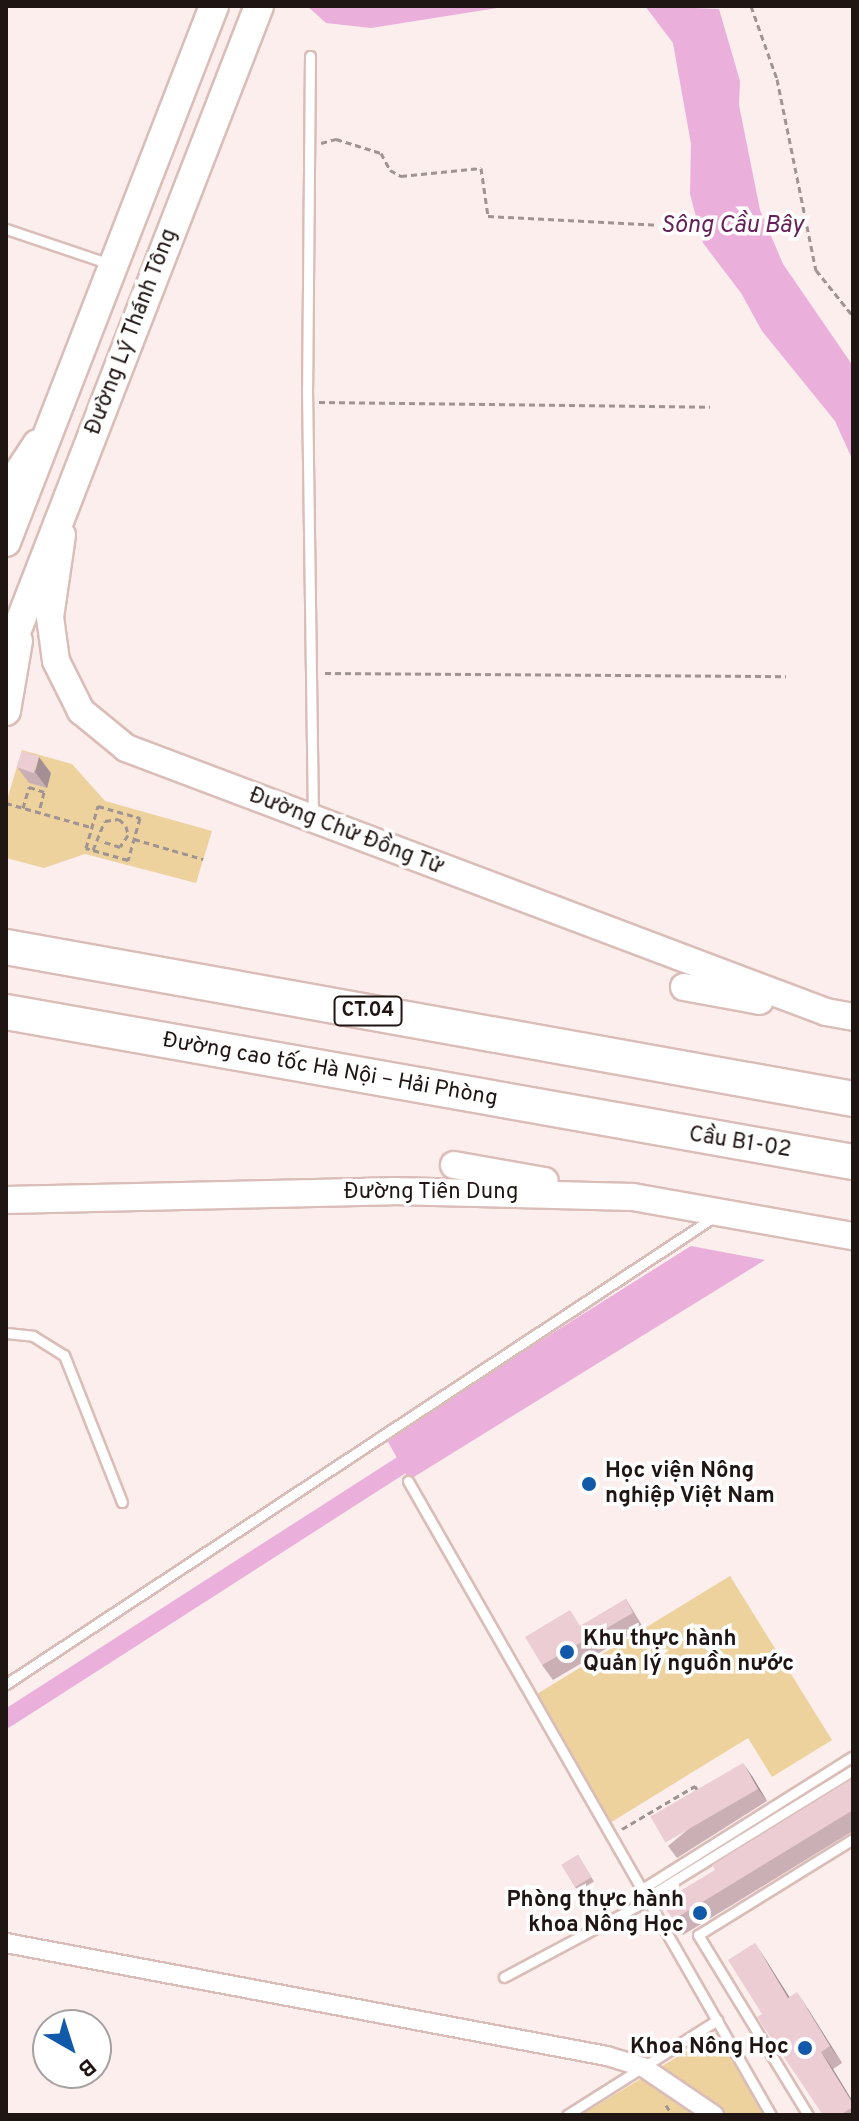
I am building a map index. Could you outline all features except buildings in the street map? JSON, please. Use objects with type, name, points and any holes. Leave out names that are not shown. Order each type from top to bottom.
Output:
[{"type":"highway","name":"CT.04","points":[[6,947],[853,1099]]},
{"type":"highway","name":"Đường cao tốc Hà Nội – Hải Phòng","points":[[6,1012],[654,1128]]},
{"type":"highway","name":"Cầu B1-02","points":[[654,1128],[839,1159]]},
{"type":"main road","name":"Đường Lý Thánh Tông","points":[[6,542],[214,6]]},
{"type":"main road","name":"Đường Lý Thánh Tông","points":[[6,658],[259,6]]},
{"type":"main road","points":[[113,265],[153,278]]},
{"type":"main road","points":[[6,490],[55,417]]},
{"type":"main road","name":"Đường Chử Đồng Tử","points":[[78,473],[57,561],[50,617],[56,661],[73,700],[126,748],[826,1012],[853,1017]]},
{"type":"main road","points":[[6,711],[18,628]]},
{"type":"main road","points":[[684,987],[826,1012]]},
{"type":"main road","points":[[454,1165],[633,1197]]},
{"type":"main road","name":"Đường Tiên Dung","points":[[6,1200],[392,1191],[633,1197],[853,1236]]},
{"type":"street","points":[[6,1943],[607,2056],[643,2067],[714,2115]]},
{"type":"lane","points":[[310,56],[307,402],[313,819]]},
{"type":"lane","points":[[6,229],[113,265]]},
{"type":"lane","points":[[6,1684],[721,1213]]},
{"type":"lane","points":[[6,1333],[33,1336],[64,1355],[122,1502]]},
{"type":"lane","points":[[408,1481],[771,2115]]},
{"type":"lane","points":[[645,1896],[853,1756]]},
{"type":"lane","points":[[504,1977],[853,1770]]},
{"type":"lane","points":[[808,2115],[698,1935],[853,1839]]},
{"type":"lane","points":[[567,2115],[717,2020]]},
{"type":"path","points":[[751,6],[777,79],[816,270],[853,316]]},
{"type":"path","points":[[309,146],[336,139],[381,153],[390,170],[401,176],[481,168],[488,216],[657,225]]},
{"type":"path","points":[[307,402],[710,407]]},
{"type":"path","points":[[313,673],[786,676]]},
{"type":"path","points":[[23,808],[29,787],[44,792],[39,812]]},
{"type":"path","points":[[6,803],[92,827]]},
{"type":"path","points":[[98,806],[140,818],[128,860],[86,848],[92,827],[98,806]]},
{"type":"path","points":[[93,850],[105,821],[119,819],[126,826],[128,835],[120,847],[101,841]]},
{"type":"path","points":[[134,839],[203,859]]},
{"type":"path","points":[[611,1836],[695,1786],[705,1803]]},
{"type":"shaded area","points":[[22,750],[72,764],[105,801],[212,831],[196,883],[85,854],[44,868],[6,858],[6,803]]},
{"type":"shaded area","points":[[730,1576],[832,1740],[772,1777],[748,1738],[605,1826],[532,1697]]},
{"type":"shaded area","points":[[725,2028],[773,2115],[581,2115]]},
{"type":"water","points":[[307,6],[510,6],[371,28],[326,23]]},
{"type":"water","name":"Sông Cầu Bây","points":[[645,6],[719,9],[740,81],[739,105],[760,210],[783,264],[853,366],[853,461],[835,421],[762,331],[741,293],[703,243],[690,194],[691,144],[673,43]]},
{"type":"water","points":[[691,1246],[765,1260],[409,1480],[386,1438]]},
{"type":"waterway","points":[[6,1719],[421,1453]]},
{"type":"place","name":"Học viện Nông nghiệp Việt Nam","points":[[589,1484]]},
{"type":"place","name":"Khu thực hành Quản lý nguồn nước","points":[[567,1652]]},
{"type":"place","name":"Phòng thực hành khoa Nông Học","points":[[700,1913]]},
{"type":"place","name":"Khoa Nông Học","points":[[805,2048]]}]
